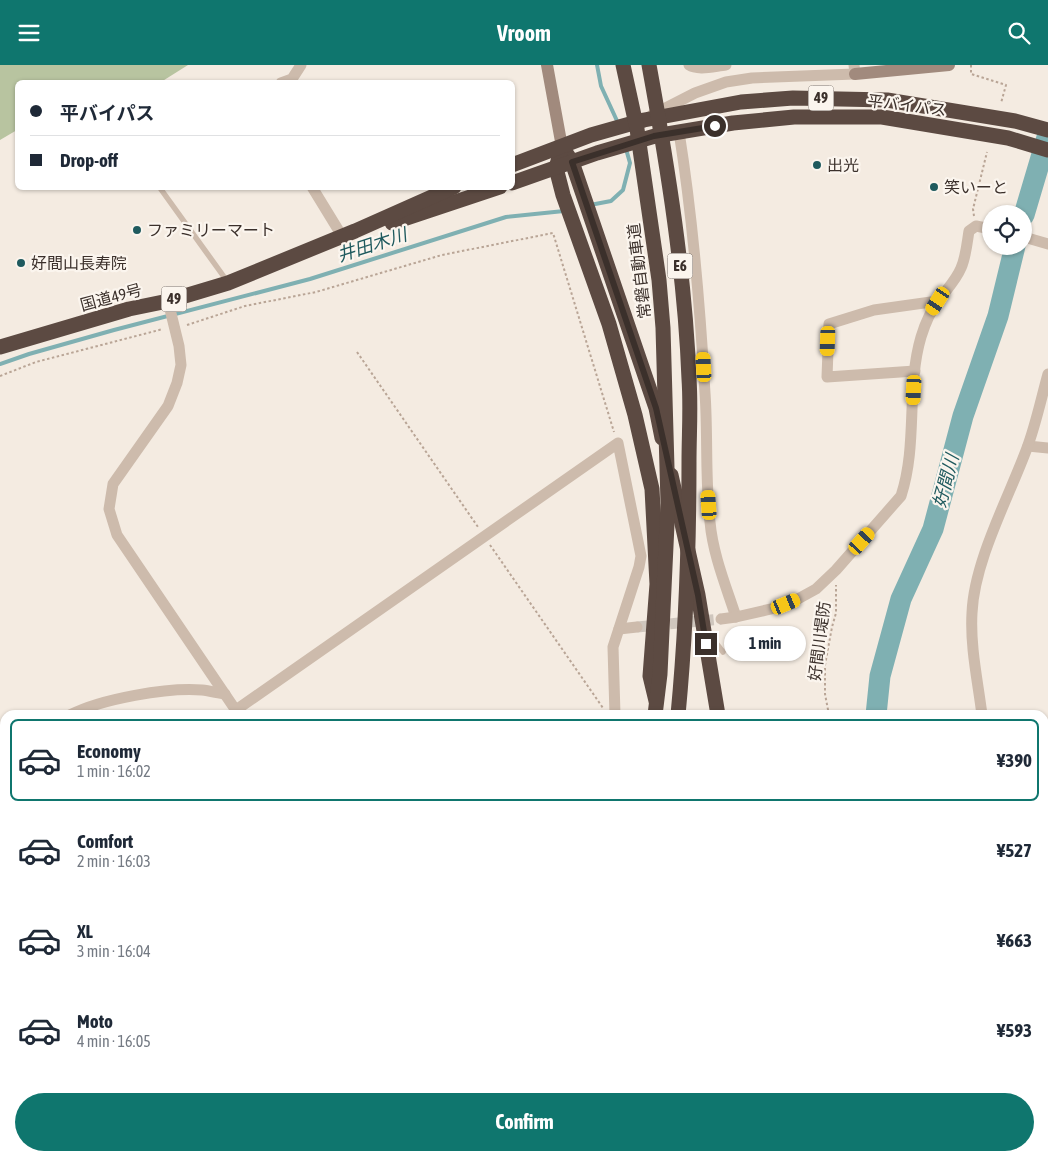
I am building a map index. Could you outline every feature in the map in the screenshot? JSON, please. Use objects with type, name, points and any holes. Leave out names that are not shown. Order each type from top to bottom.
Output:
[{"type":"highway","name":"常磐自動車道","points":[[623,65],[640,147],[659,280],[663,328],[668,503],[660,674],[656,710]]},
{"type":"highway","name":"E6","points":[[649,65],[668,175],[681,275],[689,379],[690,525],[688,598],[678,710]]},
{"type":"highway","name":"平バイパス","points":[[562,147],[592,135],[644,119],[741,102],[793,98],[887,100],[1015,121],[1048,130]]},
{"type":"highway","name":"平バイパス","points":[[556,168],[597,153],[654,136],[733,123],[794,117],[882,117],[1008,137],[1048,150]]},
{"type":"highway","points":[[562,147],[572,162],[656,408],[698,595],[717,710]]},
{"type":"highway","points":[[562,147],[556,168],[563,195],[609,324],[635,415],[652,489],[657,584],[650,676],[658,710]]},
{"type":"highway","name":"49","points":[[515,164],[562,147]]},
{"type":"highway","name":"49","points":[[515,182],[556,168]]},
{"type":"highway","name":"国道49号","points":[[0,347],[120,311],[169,305],[342,236],[447,190]]},
{"type":"highway","name":"国道49号","points":[[342,236],[408,219],[491,190]]},
{"type":"highway","points":[[681,710],[683,659]]},
{"type":"street","points":[[289,80],[292,79],[301,65]]},
{"type":"street","points":[[547,65],[562,147]]},
{"type":"street","points":[[688,65],[698,68],[726,65]]},
{"type":"street","points":[[644,119],[688,96],[726,81],[855,69],[949,65]]},
{"type":"street","points":[[679,132],[695,245],[700,300],[706,400],[706,469],[710,523],[716,556],[736,617]]},
{"type":"street","points":[[314,190],[342,236]]},
{"type":"street","points":[[721,619],[775,608],[796,600],[816,589],[836,570],[901,496],[910,456],[915,371],[921,338],[931,312],[954,283],[962,267],[969,231],[976,226],[982,227]]},
{"type":"street","points":[[1032,239],[1048,244]]},
{"type":"street","points":[[915,371],[826,377],[829,323],[874,310],[938,301]]},
{"type":"street","points":[[169,305],[179,346],[180,365],[177,383],[168,406],[113,484],[109,509],[117,535],[237,710]]},
{"type":"street","points":[[981,710],[973,644],[972,613],[976,582],[1028,446],[1048,374]]},
{"type":"street","points":[[241,710],[618,443],[641,556],[640,567],[613,647],[615,710]]},
{"type":"street","points":[[1028,446],[1048,448]]},
{"type":"street","points":[[619,629],[637,627]]},
{"type":"street","points":[[80,710],[104,702],[166,691],[201,690],[225,694]]},
{"type":"lane","points":[[161,190],[228,283]]},
{"type":"lane","points":[[703,627],[723,652]]},
{"type":"path","points":[[971,65],[970,74],[1006,85],[1001,103]]},
{"type":"path","points":[[976,226],[973,209],[987,152]]},
{"type":"path","points":[[0,376],[36,362],[174,327],[245,306],[316,292],[442,255],[553,233],[618,443]]},
{"type":"path","name":"好間川堤防","points":[[828,710],[825,694],[825,665],[836,613],[836,570]]},
{"type":"green space","points":[[0,65],[188,65],[164,80],[15,80],[15,131],[0,140]]},
{"type":"waterway","name":"井田木川","points":[[597,65],[601,86],[618,123]]},
{"type":"waterway","name":"好間川","points":[[1027,205],[1048,134]]},
{"type":"waterway","name":"井田木川","points":[[590,205],[611,201],[623,190],[630,163],[626,149]]},
{"type":"waterway","name":"井田木川","points":[[0,364],[114,330],[310,279],[506,217],[564,211]]},
{"type":"waterway","name":"好間川","points":[[877,710],[880,676],[901,599],[933,529],[963,416],[998,316],[1013,255]]},
{"type":"tunnel","points":[[637,627],[721,619]]},
{"type":"place","name":"出光","points":[[817,165]]},
{"type":"place","name":"笑いーと","points":[[934,187]]},
{"type":"place","name":"ファミリーマート","points":[[137,230]]},
{"type":"place","name":"好間山長寿院","points":[[21,263]]},
{"type":"route","points":[[706,644],[698,595],[656,408],[572,162],[654,136],[715,126]]}]
